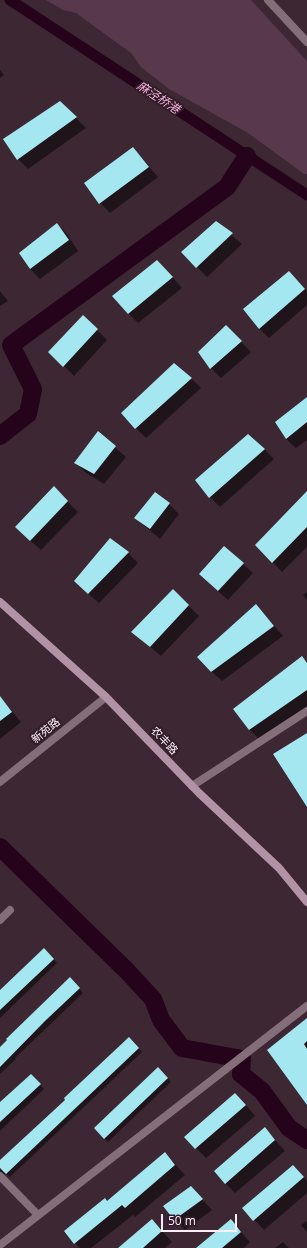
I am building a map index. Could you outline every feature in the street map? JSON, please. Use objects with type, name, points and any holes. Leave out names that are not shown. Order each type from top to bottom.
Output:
[{"type":"main road","name":"农丰路","points":[[0,602],[106,698],[192,786],[279,868],[307,902]]},
{"type":"street","points":[[268,0],[307,42]]},
{"type":"street","name":"新苑路","points":[[2,781],[106,698]]},
{"type":"street","points":[[192,786],[307,711]]},
{"type":"street","points":[[0,920],[10,910]]},
{"type":"street","points":[[0,1246],[307,1006]]},
{"type":"street","points":[[0,1176],[38,1215]]},
{"type":"shaded area","points":[[46,0],[251,0],[307,61],[307,174],[304,174],[248,133],[169,89],[141,67],[131,53],[76,13],[63,10]]},
{"type":"building","points":[[60,101],[77,117],[17,160],[3,139]]},
{"type":"building","points":[[133,147],[149,167],[99,204],[84,183]]},
{"type":"building","points":[[216,221],[233,233],[196,268],[181,252]]},
{"type":"building","points":[[57,223],[69,240],[30,269],[19,253]]},
{"type":"building","points":[[157,260],[173,277],[128,314],[112,296]]},
{"type":"building","points":[[289,271],[305,289],[259,329],[243,309]]},
{"type":"building","points":[[83,315],[98,329],[63,367],[48,352]]},
{"type":"building","points":[[226,325],[242,341],[210,369],[198,352]]},
{"type":"building","points":[[174,363],[192,378],[135,429],[121,413]]},
{"type":"building","points":[[307,397],[307,422],[286,439],[275,422]]},
{"type":"building","points":[[98,431],[116,446],[94,474],[74,463]]},
{"type":"building","points":[[248,434],[265,449],[209,498],[195,480]]},
{"type":"building","points":[[54,486],[68,501],[30,541],[15,527]]},
{"type":"building","points":[[307,491],[307,527],[272,563],[255,545]]},
{"type":"building","points":[[155,492],[170,503],[150,529],[134,518]]},
{"type":"building","points":[[110,538],[129,552],[88,594],[74,581]]},
{"type":"building","points":[[224,546],[244,563],[218,591],[199,574]]},
{"type":"building","points":[[173,589],[189,605],[150,647],[131,632]]},
{"type":"building","points":[[256,604],[274,626],[211,672],[197,657]]},
{"type":"building","points":[[302,656],[307,663],[307,690],[249,730],[233,709]]},
{"type":"building","points":[[0,696],[12,712],[0,721]]},
{"type":"building","points":[[307,733],[307,807],[273,754]]},
{"type":"building","points":[[44,948],[54,959],[0,1010],[0,990]]},
{"type":"building","points":[[70,977],[80,988],[0,1067],[0,1047],[7,1040],[6,1039]]},
{"type":"building","points":[[307,1018],[307,1041],[304,1044],[307,1049],[307,1105],[267,1050]]},
{"type":"building","points":[[129,1037],[139,1048],[6,1174],[0,1168],[0,1160],[65,1100],[64,1098]]},
{"type":"building","points":[[158,1067],[168,1078],[104,1139],[94,1128]]},
{"type":"building","points":[[31,1074],[41,1084],[0,1122],[0,1102]]},
{"type":"building","points":[[235,1093],[246,1105],[195,1149],[184,1137]]},
{"type":"building","points":[[265,1127],[275,1140],[225,1184],[214,1171]]},
{"type":"building","points":[[165,1152],[175,1165],[125,1208],[122,1205],[74,1244],[64,1231],[105,1198],[107,1201]]},
{"type":"building","points":[[293,1165],[304,1177],[253,1221],[242,1208]]},
{"type":"building","points":[[191,1186],[203,1199],[174,1220],[163,1206]]},
{"type":"building","points":[[152,1219],[162,1231],[143,1248],[118,1248]]},
{"type":"building","points":[[231,1219],[241,1232],[222,1248],[196,1248]]},
{"type":"waterway","name":"麻泾桥港","points":[[10,0],[307,195]]},
{"type":"waterway","points":[[0,436],[28,414],[33,389],[11,345],[227,187],[247,156]]},
{"type":"waterway","points":[[0,847],[127,971],[153,999],[161,1020],[182,1048],[242,1059],[241,1074],[262,1091],[289,1128],[307,1140]]}]
